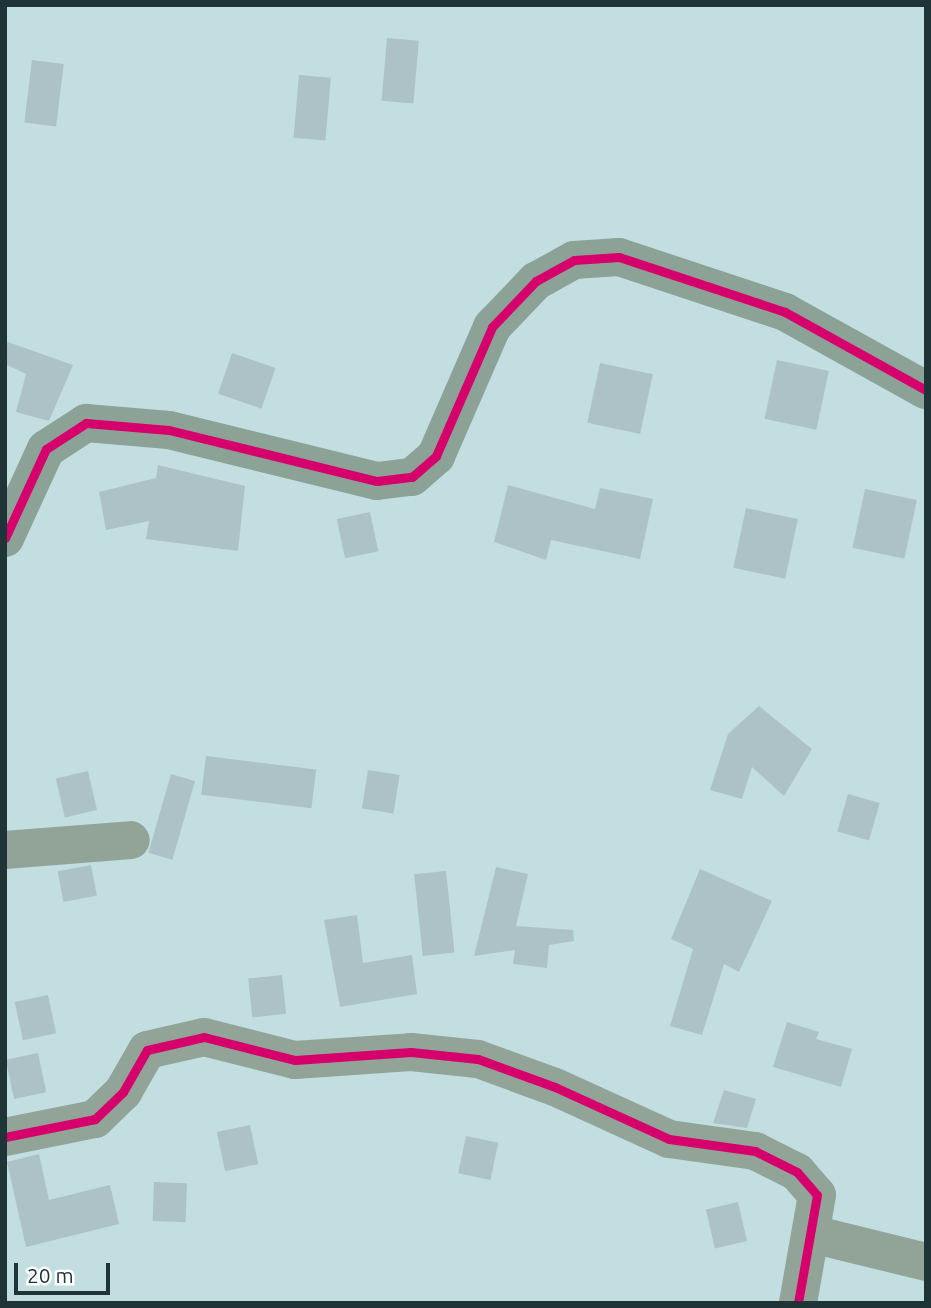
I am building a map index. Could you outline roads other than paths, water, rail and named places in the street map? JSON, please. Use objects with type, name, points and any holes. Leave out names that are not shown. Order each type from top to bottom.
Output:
[{"type":"street","points":[[5,538],[46,449],[86,423],[169,430],[377,481],[412,477],[436,456],[492,327],[536,281],[574,260],[619,257],[785,312],[926,390]]},
{"type":"street","points":[[5,850],[131,840]]},
{"type":"street","points":[[5,1137],[95,1119],[123,1092],[147,1050],[204,1037],[295,1060],[411,1052],[478,1059],[555,1087],[669,1139],[755,1152],[797,1172],[817,1195],[798,1303]]},
{"type":"street","points":[[812,1234],[926,1262]]}]
